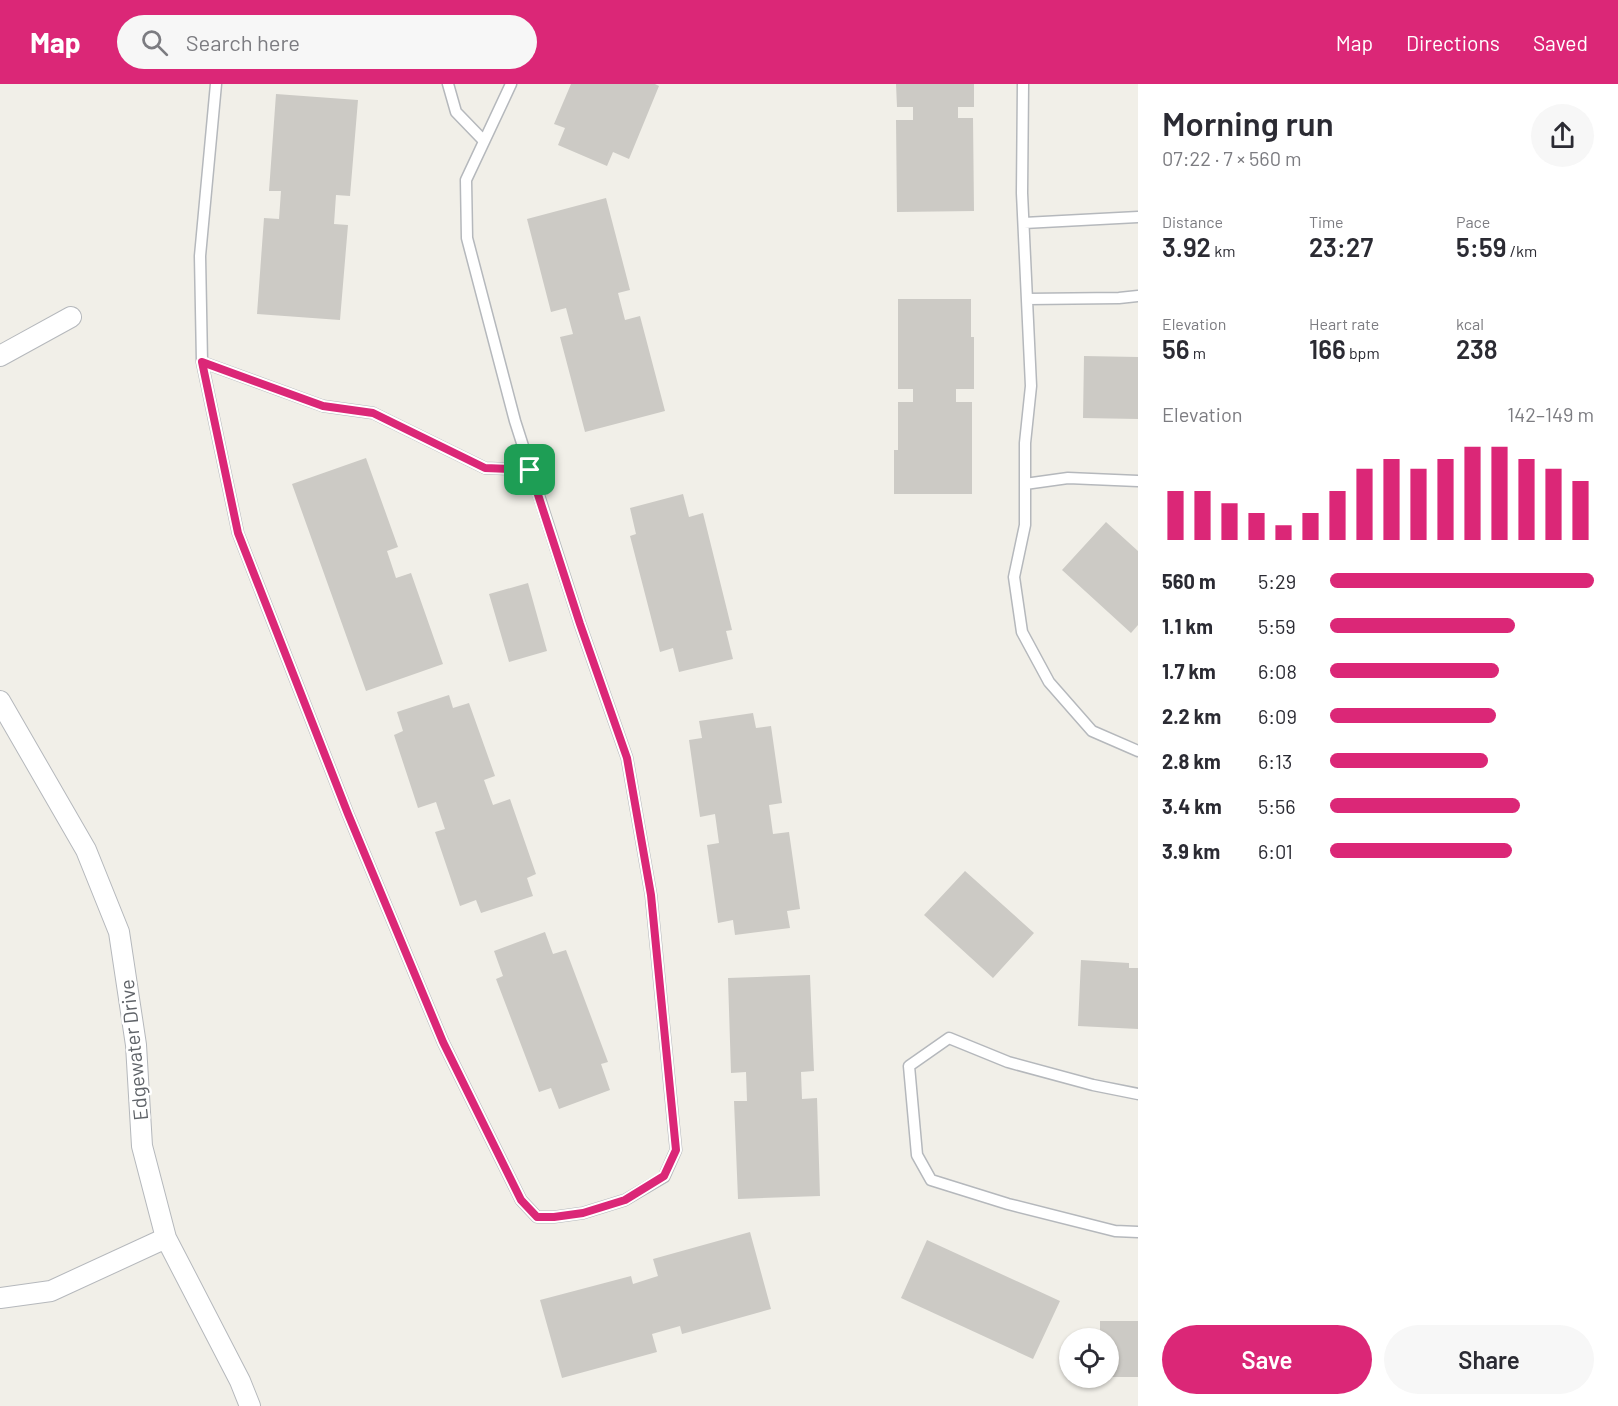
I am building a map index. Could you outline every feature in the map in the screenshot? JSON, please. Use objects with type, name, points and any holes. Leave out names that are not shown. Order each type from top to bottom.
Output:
[{"type":"street","points":[[0,356],[71,317]]},
{"type":"street","name":"Edgewater Drive","points":[[0,700],[86,850],[119,932],[136,1045],[142,1146],[166,1238],[240,1381],[250,1406]]},
{"type":"street","points":[[0,1298],[51,1291],[166,1238]]},
{"type":"lane","points":[[216,84],[200,256],[202,362],[238,533],[348,814],[443,1042],[521,1200],[537,1217],[554,1217],[583,1213],[625,1200],[664,1176],[676,1150],[651,895],[627,758],[530,470],[466,238],[466,180],[511,84]]},
{"type":"lane","points":[[448,84],[456,112],[484,141]]},
{"type":"lane","points":[[1023,84],[1024,223],[1031,386],[1025,443],[1025,525],[1014,577],[1022,632],[1049,682],[1092,731],[1138,751]]},
{"type":"lane","points":[[1024,223],[1138,217]]},
{"type":"lane","points":[[1027,299],[1138,296]]},
{"type":"lane","points":[[202,362],[323,406],[373,413],[485,468],[530,470]]},
{"type":"lane","points":[[1025,484],[1068,478],[1138,481]]},
{"type":"lane","points":[[1138,1094],[1093,1085],[1008,1062],[949,1038],[909,1066],[916,1155],[931,1180],[1008,1204],[1115,1231],[1138,1232]]},
{"type":"building","points":[[571,84],[655,84],[659,86],[629,159],[613,152],[607,166],[558,145],[565,128],[554,124]]},
{"type":"building","points":[[896,84],[974,84],[974,107],[958,107],[958,118],[973,118],[974,211],[897,212],[896,120],[913,120],[913,107],[897,107]]},
{"type":"building","points":[[276,94],[358,100],[350,196],[336,195],[334,224],[348,225],[340,320],[257,314],[264,218],[279,219],[281,191],[269,191]]},
{"type":"building","points":[[606,198],[630,290],[618,293],[625,320],[640,316],[665,411],[585,432],[560,337],[573,334],[566,308],[551,312],[527,219]]},
{"type":"building","points":[[898,299],[971,299],[974,389],[956,389],[956,402],[972,402],[972,494],[894,494],[894,450],[898,450],[898,402],[913,402],[913,389],[898,389]]},
{"type":"building","points":[[1084,356],[1138,357],[1138,419],[1083,418]]},
{"type":"building","points":[[366,458],[398,547],[387,551],[396,578],[411,573],[443,664],[366,691],[292,484]]},
{"type":"building","points":[[683,494],[689,517],[703,513],[732,630],[726,631],[733,659],[679,672],[673,648],[660,652],[630,536],[636,534],[630,508]]},
{"type":"building","points":[[1106,522],[1138,551],[1138,625],[1131,633],[1062,570]]},
{"type":"building","points":[[528,583],[547,651],[509,662],[489,594]]},
{"type":"building","points":[[449,695],[453,708],[469,703],[495,776],[484,780],[493,805],[510,799],[536,874],[527,878],[533,896],[481,913],[476,900],[460,906],[435,832],[445,829],[436,802],[418,808],[394,735],[403,731],[397,712]]},
{"type":"building","points":[[753,713],[756,728],[771,726],[782,803],[769,805],[773,834],[789,832],[800,909],[787,911],[790,928],[735,935],[733,920],[718,923],[707,845],[719,843],[715,814],[700,817],[689,740],[702,738],[699,721]]},
{"type":"building","points":[[965,871],[1034,933],[993,978],[924,915]]},
{"type":"building","points":[[545,932],[553,954],[566,950],[608,1062],[601,1064],[610,1090],[559,1109],[551,1088],[539,1092],[496,979],[503,976],[494,951]]},
{"type":"building","points":[[1081,960],[1129,963],[1129,968],[1138,968],[1138,1029],[1078,1026]]},
{"type":"building","points":[[810,975],[814,1071],[801,1072],[802,1099],[817,1098],[820,1196],[738,1199],[734,1101],[747,1101],[746,1072],[731,1073],[728,978]]},
{"type":"building","points":[[750,1232],[771,1309],[682,1334],[680,1326],[652,1334],[657,1352],[562,1378],[540,1300],[631,1276],[633,1284],[658,1276],[653,1259]]},
{"type":"building","points":[[927,1240],[1060,1301],[1033,1359],[901,1298]]},
{"type":"building","points":[[1100,1321],[1138,1321],[1138,1377],[1119,1377],[1119,1328],[1100,1328]]},
{"type":"route","points":[[202,362],[323,406],[373,413],[485,468],[530,470],[627,758],[651,895],[676,1150],[664,1176],[625,1200],[583,1213],[554,1217],[537,1217],[521,1200],[443,1042],[348,814],[238,533],[202,362]]}]
